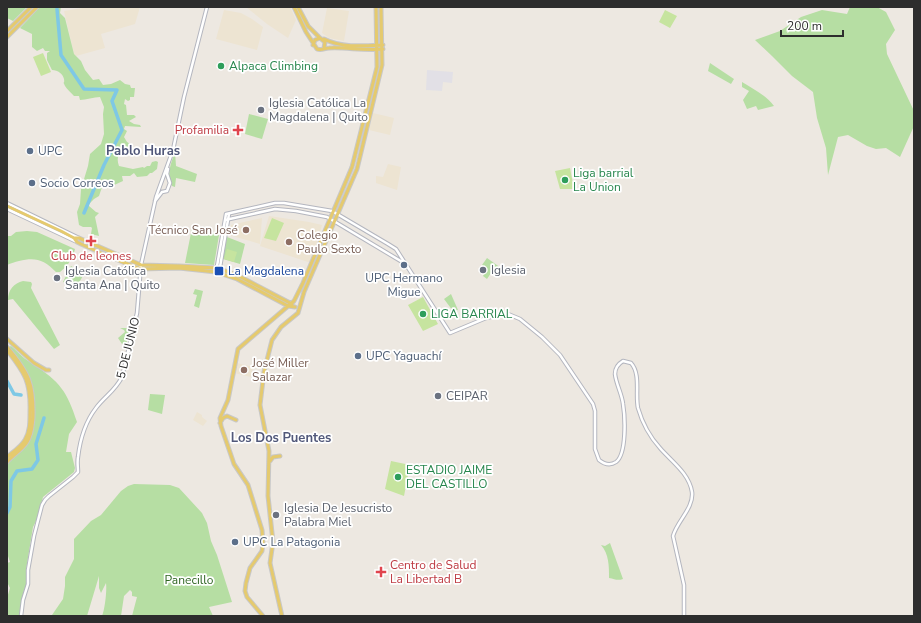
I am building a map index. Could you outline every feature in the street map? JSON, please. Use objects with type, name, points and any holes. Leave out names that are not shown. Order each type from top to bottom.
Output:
[{"type":"main road","points":[[7,31],[31,7]]},
{"type":"main road","points":[[7,37],[37,7]]},
{"type":"main road","points":[[294,7],[313,45],[318,50],[324,48],[367,51],[377,50],[383,47]]},
{"type":"main road","points":[[298,7],[308,26],[326,44],[324,48]]},
{"type":"main road","points":[[263,616],[246,598],[245,591],[250,568],[262,551],[262,530],[248,485],[234,464],[220,423],[220,418],[228,400],[238,349],[296,298],[352,167],[376,71],[376,7]]},
{"type":"main road","points":[[282,616],[270,563],[273,542],[268,496],[270,461],[268,442],[260,405],[264,372],[274,336],[281,327],[297,315],[299,311],[304,292],[357,169],[380,76],[383,47],[381,7]]},
{"type":"main road","points":[[313,45],[315,40],[322,39],[338,44],[383,47]]},
{"type":"main road","points":[[371,46],[376,40]]},
{"type":"main road","points":[[7,204],[74,238],[77,242],[108,256],[141,267],[218,271],[237,275],[292,303],[299,311]]},
{"type":"main road","points":[[74,238],[79,238],[141,267]]},
{"type":"main road","points":[[229,274],[288,306],[295,307]]},
{"type":"main road","points":[[280,313],[283,307],[281,302]]},
{"type":"main road","points":[[7,339],[34,363],[46,370],[49,370]]},
{"type":"main road","points":[[7,347],[21,364],[29,379],[32,390],[33,412],[32,431],[30,437],[25,445],[7,462]]},
{"type":"main road","points":[[7,350],[24,373],[28,383],[31,399],[30,420],[26,437],[23,443],[7,457]]},
{"type":"main road","points":[[220,423],[223,418],[227,416],[236,420]]},
{"type":"main road","points":[[270,461],[273,457],[280,456]]},
{"type":"street","points":[[162,192],[160,192],[158,188],[173,150],[184,97],[207,7]]},
{"type":"street","points":[[155,202],[162,192],[168,189],[170,185],[167,174],[168,165]]},
{"type":"street","points":[[161,181],[164,179],[169,180]]},
{"type":"street","name":"5 DE JUNIO","points":[[21,616],[23,600],[28,584],[28,570],[34,536],[45,500],[78,472],[78,459],[82,436],[91,415],[117,386],[122,377],[137,313],[141,267],[158,188]]},
{"type":"street","points":[[218,271],[228,214],[275,203],[296,205],[333,212],[393,247],[450,333],[493,315],[508,314],[520,320],[553,347],[571,370],[593,404],[595,411],[597,457],[600,461],[607,464],[614,463],[619,459],[622,453],[624,413],[615,373],[618,365],[623,362],[631,364],[636,371],[638,407],[648,432],[660,449],[687,479],[692,490],[692,501],[673,536],[684,585],[684,616]]},
{"type":"street","points":[[7,204],[79,238]]},
{"type":"street","points":[[7,209],[77,242]]},
{"type":"street","points":[[227,219],[275,209],[296,211],[326,217],[406,265]]},
{"type":"shaded area","points":[[89,7],[140,7],[135,24],[101,34],[105,48],[76,56],[74,54],[64,11]]},
{"type":"shaded area","points":[[246,7],[290,7],[296,20],[288,38],[267,24]]},
{"type":"shaded area","points":[[327,8],[349,11],[344,41],[329,38],[322,33]]},
{"type":"shaded area","points":[[224,10],[241,13],[263,27],[257,50],[216,39]]},
{"type":"shaded area","points":[[427,70],[453,72],[452,83],[443,82],[442,91],[426,90]]},
{"type":"shaded area","points":[[373,113],[394,118],[390,135],[369,130]]},
{"type":"shaded area","points":[[388,164],[401,167],[397,190],[376,183],[376,176],[383,177]]},
{"type":"shaded area","name":"Colegio Paulo Sexto","points":[[269,216],[322,225],[311,263],[260,246]]},
{"type":"shaded area","name":"Técnico San José","points":[[262,218],[260,244],[229,235],[231,225]]},
{"type":"shaded area","name":"José Miller Salazar","points":[[237,363],[253,367],[251,377],[234,373]]},
{"type":"shaded area","points":[[197,412],[207,421],[203,426],[193,420]]},
{"type":"green space","points":[[7,7],[27,7],[13,21],[7,18]]},
{"type":"green space","points":[[40,7],[61,7],[60,13],[65,18],[74,54],[81,61],[85,70],[93,80],[99,79],[103,85],[111,84],[120,80],[125,84],[130,85],[131,88],[135,88],[134,97],[130,97],[130,100],[128,101],[125,99],[124,104],[126,105],[127,115],[134,115],[136,117],[129,121],[140,125],[141,127],[125,126],[124,129],[127,131],[124,137],[127,142],[132,145],[128,152],[121,152],[119,155],[119,166],[133,169],[144,168],[150,166],[152,162],[158,162],[157,169],[147,176],[137,177],[134,173],[130,176],[122,176],[123,181],[112,186],[103,184],[99,196],[89,204],[89,206],[99,213],[95,217],[99,236],[91,234],[91,227],[83,227],[79,225],[77,212],[90,154],[101,144],[104,134],[104,107],[100,97],[80,100],[79,96],[74,96],[65,86],[64,79],[61,74],[52,70],[47,60],[47,53],[50,51],[45,51],[43,48],[37,51],[32,47],[32,34],[20,28]]},
{"type":"green space","points":[[850,7],[877,7],[886,12],[895,30],[886,44],[887,54],[914,111],[914,126],[900,157],[886,148],[876,149],[867,146],[848,135],[838,137],[828,175],[826,148],[817,118],[813,92],[792,76],[755,40],[780,31],[801,17],[822,10],[847,14]]},
{"type":"green space","points":[[665,10],[677,16],[670,28],[659,22]]},
{"type":"green space","points":[[43,53],[51,72],[41,76],[33,57]]},
{"type":"green space","points":[[710,63],[734,79],[731,84],[708,71]]},
{"type":"green space","points":[[742,82],[763,95],[774,106],[758,110],[756,106],[747,109],[743,100],[749,91],[742,87]]},
{"type":"green space","points":[[249,114],[268,119],[262,139],[245,134]]},
{"type":"green space","points":[[175,152],[176,166],[197,174],[195,182],[176,178],[175,187],[172,186],[169,173]]},
{"type":"green space","name":"Liga barrial La Union","points":[[570,168],[574,189],[560,189],[555,171]]},
{"type":"green space","points":[[272,218],[284,223],[276,241],[264,238]]},
{"type":"green space","points":[[192,228],[219,235],[214,265],[185,263]]},
{"type":"green space","points":[[16,232],[37,232],[75,249],[68,264],[60,272],[56,272],[44,262],[39,260],[30,259],[7,265],[7,236],[11,236]]},
{"type":"green space","points":[[227,237],[245,244],[240,264],[223,259]]},
{"type":"green space","points":[[227,249],[237,252],[234,262],[224,259]]},
{"type":"green space","points":[[487,258],[501,268],[496,272],[493,270],[487,279],[483,276],[487,268],[482,265]]},
{"type":"green space","points":[[71,266],[84,274],[77,286],[63,282]]},
{"type":"green space","points":[[23,281],[31,282],[31,288],[60,345],[54,349],[13,299],[8,300],[9,293],[12,288],[17,283]]},
{"type":"green space","points":[[195,289],[203,291],[199,308],[194,306],[197,295],[193,294]]},
{"type":"green space","points":[[451,294],[458,310],[453,311],[444,299]]},
{"type":"green space","name":"LIGA BARRIAL","points":[[423,297],[438,324],[423,331],[408,305]]},
{"type":"green space","points":[[120,328],[131,328],[126,344],[122,344],[118,338],[125,332]]},
{"type":"green space","points":[[11,346],[24,358],[56,382],[70,402],[77,422],[69,434],[66,452],[71,452],[75,468],[74,472],[43,497],[38,517],[33,527],[26,570],[26,587],[19,616],[7,616],[7,598],[10,588],[7,582],[7,563],[10,562],[7,553],[7,463],[24,446],[32,435],[33,402],[31,385],[21,364],[9,347]]},
{"type":"green space","points":[[150,394],[165,395],[162,414],[148,410]]},
{"type":"green space","name":"ESTADIO JAIME DEL CASTILLO","points":[[391,461],[410,465],[404,496],[385,489]]},
{"type":"green space","name":"Panecillo","points":[[134,484],[170,485],[179,488],[202,513],[207,523],[211,541],[232,602],[209,607],[213,616],[132,616],[137,597],[132,596],[132,592],[130,590],[124,596],[121,616],[102,616],[105,604],[106,583],[101,593],[99,588],[99,576],[87,616],[52,615],[63,599],[65,577],[74,559],[74,539],[91,521],[101,515],[121,491]]},
{"type":"green space","points":[[610,543],[623,579],[618,580],[609,578],[607,556],[601,545],[605,546]]},
{"type":"waterway","points":[[57,9],[61,55],[84,89],[117,90],[112,101],[122,130],[104,165],[84,213]]},
{"type":"waterway","points":[[7,381],[14,394],[21,395]]},
{"type":"waterway","points":[[7,513],[10,507],[11,481],[17,471],[32,469],[38,460],[36,444],[44,418]]},
{"type":"place","name":"Alpaca Climbing","points":[[221,66]]},
{"type":"place","name":"Iglesia Católica La Magdalena | Quito","points":[[261,110]]},
{"type":"place","name":"Profamilia","points":[[238,130]]},
{"type":"place","name":"UPC","points":[[30,151]]},
{"type":"place","name":"Liga barrial La Union","points":[[565,180]]},
{"type":"place","name":"Socio Correos","points":[[32,183]]},
{"type":"place","name":"Técnico San José","points":[[246,230]]},
{"type":"place","name":"Club de leones","points":[[91,241]]},
{"type":"place","name":"Colegio Paulo Sexto","points":[[289,242]]},
{"type":"place","name":"UPC Hermano Migue","points":[[404,265]]},
{"type":"place","name":"Iglesia","points":[[483,270]]},
{"type":"place","name":"La Magdalena","points":[[219,271]]},
{"type":"place","name":"Iglesia Católica Santa Ana | Quito","points":[[57,278]]},
{"type":"place","name":"LIGA BARRIAL","points":[[423,314]]},
{"type":"place","name":"UPC Yaguachí","points":[[358,356]]},
{"type":"place","name":"José Miller Salazar","points":[[244,370]]},
{"type":"place","name":"CEIPAR","points":[[438,396]]},
{"type":"place","name":"ESTADIO JAIME DEL CASTILLO","points":[[398,477]]},
{"type":"place","name":"Iglesia De Jesucristo Palabra Miel","points":[[276,515]]},
{"type":"place","name":"UPC La Patagonia","points":[[235,542]]},
{"type":"place","name":"Centro de Salud La Libertad B","points":[[381,572]]},
{"type":"district","name":"Pablo Huras","points":[[143,150]]},
{"type":"district","name":"Los Dos Puentes","points":[[281,437]]}]
